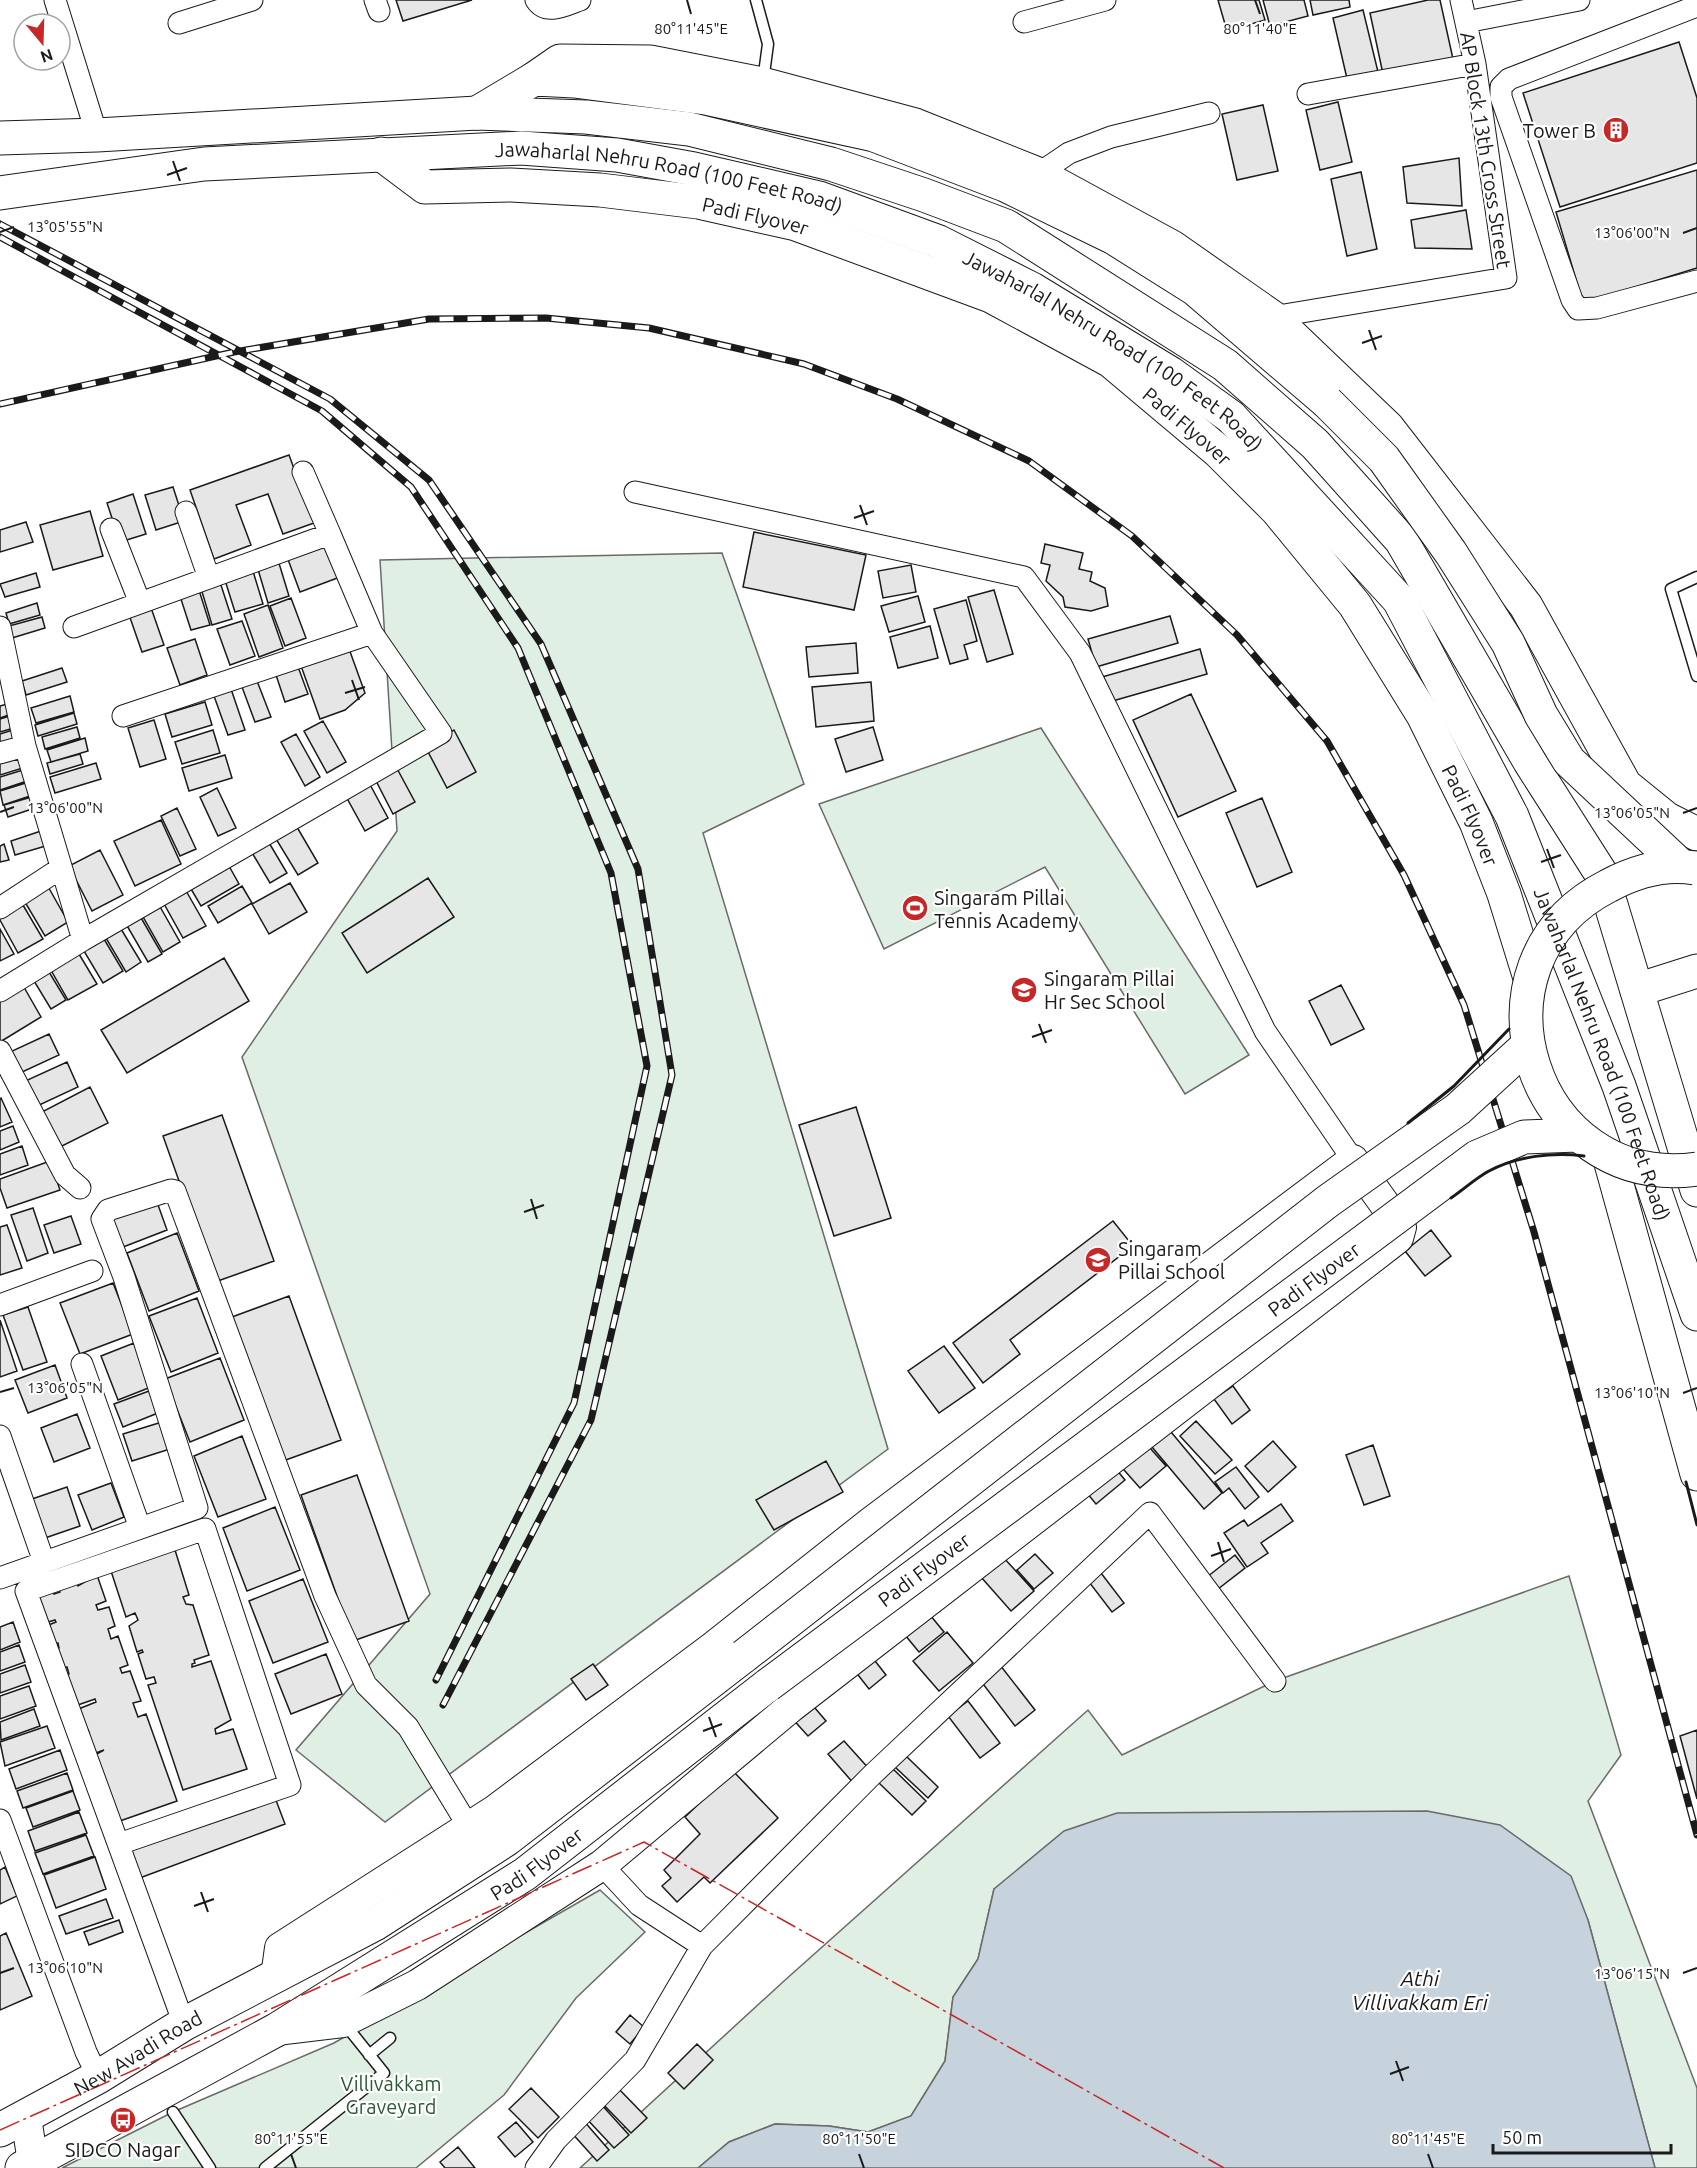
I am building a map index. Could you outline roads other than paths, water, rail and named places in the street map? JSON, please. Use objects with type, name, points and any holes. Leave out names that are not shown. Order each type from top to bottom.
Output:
[{"type":"main road","points":[[477,113],[560,61],[639,62],[762,84],[915,125],[1038,174],[1172,247],[1272,317],[1388,428],[1526,606],[1625,785],[1667,819],[1697,834]]},
{"type":"main road","name":"Padi Flyover","points":[[534,79],[574,81],[705,98],[874,135],[1005,185],[1114,238],[1195,289],[1327,402],[1384,459],[1451,553],[1508,644],[1541,715],[1569,761],[1689,867]]},
{"type":"main road","name":"Jawaharlal Nehru Road (100 Feet Road)","points":[[0,138],[97,135],[477,113],[586,117],[689,129],[831,164],[924,195],[1006,226],[1225,365],[1315,444],[1401,540],[1509,726],[1602,875],[1697,1190]]},
{"type":"main road","name":"Jawaharlal Nehru Road (100 Feet Road)","points":[[0,193],[204,164],[521,148],[617,155],[694,169],[819,198],[939,242],[1032,289],[1170,373],[1231,417],[1399,600],[1506,806],[1619,1086],[1697,1314]]},
{"type":"main road","name":"Padi Flyover","points":[[381,154],[425,187],[511,185],[600,190],[698,202],[796,224],[991,296],[1111,361],[1218,451],[1276,510],[1355,605],[1423,715],[1476,822],[1504,894],[1530,978]]},
{"type":"main road","points":[[1509,726],[1575,693]]},
{"type":"main road","name":"Padi Flyover","points":[[1689,867],[1631,873],[1586,896],[1551,933],[1530,978],[1524,1012],[1527,1046],[1544,1095],[1578,1135],[1609,1155],[1644,1168],[1680,1172],[1697,1169]]},
{"type":"main road","points":[[1637,990],[1697,971]]},
{"type":"main road","name":"Padi Flyover","points":[[276,1977],[375,1924],[507,1839],[1328,1201],[1458,1109],[1527,1046]]},
{"type":"main road","name":"Padi Flyover","points":[[276,2030],[525,1874],[768,1685],[1477,1157],[1524,1137],[1578,1135]]},
{"type":"main road","points":[[1609,1155],[1697,1474]]},
{"type":"main road","name":"New Avadi Road","points":[[13,2124],[98,2077],[184,2024],[276,1977]]},
{"type":"main road","points":[[29,2166],[276,2030]]},
{"type":"street","points":[[55,0],[97,135]]},
{"type":"street","points":[[189,13],[252,0]]},
{"type":"street","points":[[536,0],[540,6],[552,9],[580,0]]},
{"type":"street","points":[[1024,22],[1105,0]]},
{"type":"street","name":"AP Block 13th Cross Street","points":[[1272,317],[1506,278],[1475,64],[1461,0]]},
{"type":"street","points":[[1466,22],[1579,0]]},
{"type":"street","points":[[1697,6],[1509,79],[1501,87],[1501,97],[1572,300],[1578,309],[1597,308],[1697,281]]},
{"type":"street","points":[[1308,94],[1475,64]]},
{"type":"street","points":[[1038,174],[1069,153],[1100,141],[1209,112]]},
{"type":"street","points":[[0,991],[82,940],[441,733],[372,633],[303,472]]},
{"type":"street","points":[[276,2030],[343,2022],[417,1985],[602,1865],[791,1707],[1398,1238],[1401,1227],[1265,1031],[1080,653],[1024,577],[635,492]]},
{"type":"street","points":[[186,512],[209,578]]},
{"type":"street","points":[[111,529],[140,603]]},
{"type":"street","points":[[74,627],[330,534]]},
{"type":"street","points":[[0,627],[26,746],[82,940]]},
{"type":"street","points":[[123,716],[372,633]]},
{"type":"street","points":[[0,753],[26,746]]},
{"type":"street","points":[[0,908],[61,868]]},
{"type":"street","points":[[0,1051],[65,1175],[80,1188]]},
{"type":"street","points":[[276,1977],[280,1948],[470,1829],[713,1647],[870,1523],[1353,1160]]},
{"type":"street","points":[[0,1578],[197,1508],[128,1288],[102,1219],[108,1210],[171,1190],[177,1194],[325,1596],[353,1662],[366,1685],[408,1727],[470,1829]]},
{"type":"street","points":[[0,1305],[92,1271]]},
{"type":"street","points":[[82,1364],[140,1528]]},
{"type":"street","points":[[0,1436],[44,1562]]},
{"type":"street","points":[[536,2168],[556,2140],[634,2060],[702,1946],[872,1775],[1150,1513],[1275,1681]]},
{"type":"street","points":[[119,1845],[290,1785],[205,1529],[26,1591],[184,2024]]},
{"type":"street","points":[[0,1820],[86,2052],[98,2077]]},
{"type":"street","points":[[602,1865],[639,1905],[702,1946]]},
{"type":"street","points":[[13,2124],[29,2166]]},
{"type":"lane","points":[[756,0],[768,44],[762,84]]},
{"type":"lane","points":[[1697,577],[1671,589],[1697,676]]},
{"type":"lane","points":[[265,2168],[384,2073],[343,2022]]},
{"type":"lane","points":[[369,2055],[390,2038]]},
{"type":"lane","points":[[173,2112],[210,2168]]},
{"type":"water","name":"Athi Villivakkam Eri","points":[[1427,1811],[1500,1825],[1571,1876],[1588,1920],[1655,2168],[698,2168],[729,2142],[775,2124],[829,2126],[868,2132],[911,2116],[945,2061],[953,1997],[978,1959],[994,1889],[1064,1831],[1117,1813]]},
{"type":"railway","points":[[0,224],[330,399],[429,480],[541,644],[638,869],[672,1075],[591,1420],[443,1705]]},
{"type":"railway","points":[[0,237],[322,411],[411,487],[518,648],[611,873],[647,1066],[574,1403],[436,1680]]},
{"type":"railway","points":[[0,404],[234,352],[429,319],[546,318],[649,328],[804,364],[897,399],[1029,461],[1132,536],[1237,635],[1327,741],[1404,875],[1464,1005],[1534,1232],[1697,1835]]},
{"type":"place","name":"Tower B","points":[[1616,130]]},
{"type":"place","name":"Singaram Pillai Tennis Academy","points":[[915,908]]},
{"type":"place","name":"Singaram Pillai Hr Sec School","points":[[1024,990]]},
{"type":"place","name":"Singaram Pillai School","points":[[1098,1260]]},
{"type":"place","name":"SIDCO Nagar","points":[[123,2120]]},
{"type":"park label","name":"Villivakkam Graveyard","points":[[391,2094]]}]
